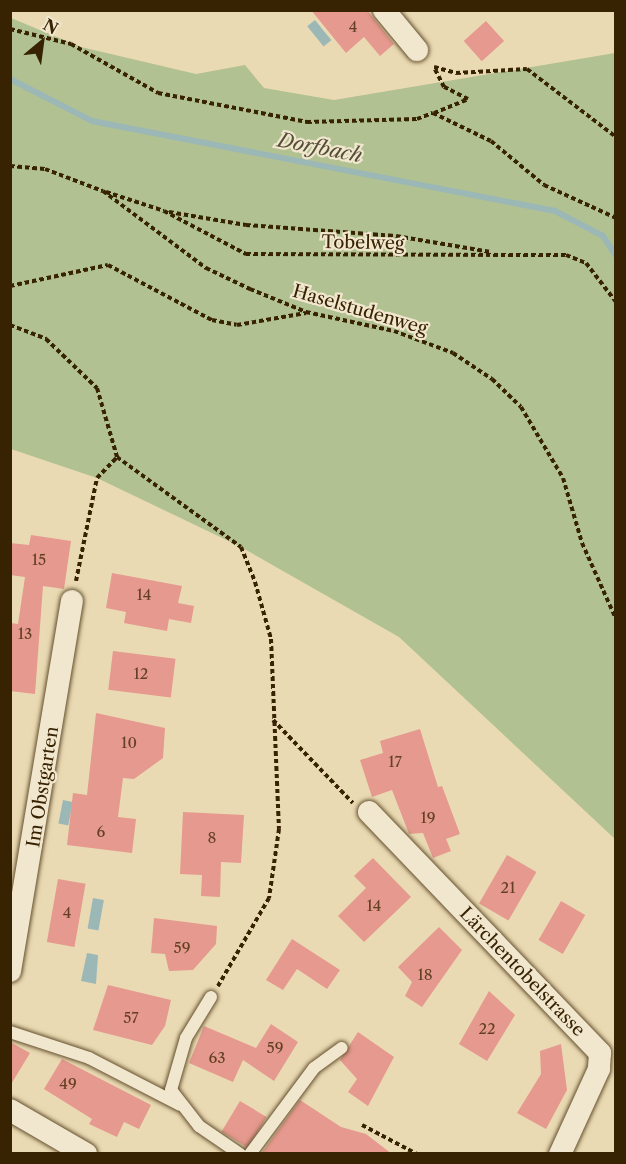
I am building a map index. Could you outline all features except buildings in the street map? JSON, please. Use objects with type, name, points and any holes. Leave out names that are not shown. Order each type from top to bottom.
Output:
[{"type":"street","points":[[384,10],[417,51]]},
{"type":"street","name":"Im Obstgarten","points":[[10,971],[72,601]]},
{"type":"street","name":"Lärchentobelstrasse","points":[[369,812],[600,1053],[599,1069],[560,1154]]},
{"type":"street","points":[[10,1110],[86,1154]]},
{"type":"lane","points":[[211,998],[186,1038],[171,1090],[180,1105],[199,1126],[240,1154]]},
{"type":"lane","points":[[10,1032],[89,1058],[180,1105]]},
{"type":"lane","points":[[250,1154],[314,1068],[342,1048]]},
{"type":"path","points":[[10,29],[71,44],[158,93],[307,122],[433,113],[468,99],[444,87],[434,67],[456,73],[527,69],[615,136]]},
{"type":"path","points":[[433,113],[491,141],[544,185],[615,218]]},
{"type":"path","name":"Haselstudenweg","points":[[10,166],[45,169],[103,191],[206,268],[306,312],[394,331],[453,353],[514,400],[563,478],[582,543],[615,619]]},
{"type":"path","name":"Tobelweg","points":[[103,191],[164,211],[246,254],[566,255],[586,263],[615,302]]},
{"type":"path","points":[[164,211],[246,225],[446,242],[498,254]]},
{"type":"path","points":[[10,286],[108,265],[212,320],[237,325],[306,312]]},
{"type":"path","points":[[10,325],[46,339],[97,388],[117,457],[241,547],[271,639],[272,718],[279,829],[269,898],[211,998]]},
{"type":"path","points":[[72,601],[97,478],[117,457]]},
{"type":"path","points":[[272,718],[346,799],[369,812]]},
{"type":"path","points":[[362,1125],[417,1154]]},
{"type":"green space","points":[[11,18],[81,47],[196,74],[245,65],[264,88],[334,100],[615,53],[615,839],[399,637],[241,547],[97,478],[11,449]]},
{"type":"water","points":[[315,20],[331,40],[324,46],[307,26]]},
{"type":"water","points":[[63,800],[73,802],[68,825],[58,824]]},
{"type":"water","points":[[93,898],[104,900],[98,930],[88,929]]},
{"type":"water","points":[[87,953],[98,955],[96,984],[81,981]]},
{"type":"waterway","name":"Dorfbach","points":[[10,79],[92,121],[555,211],[603,236],[616,256]]}]
